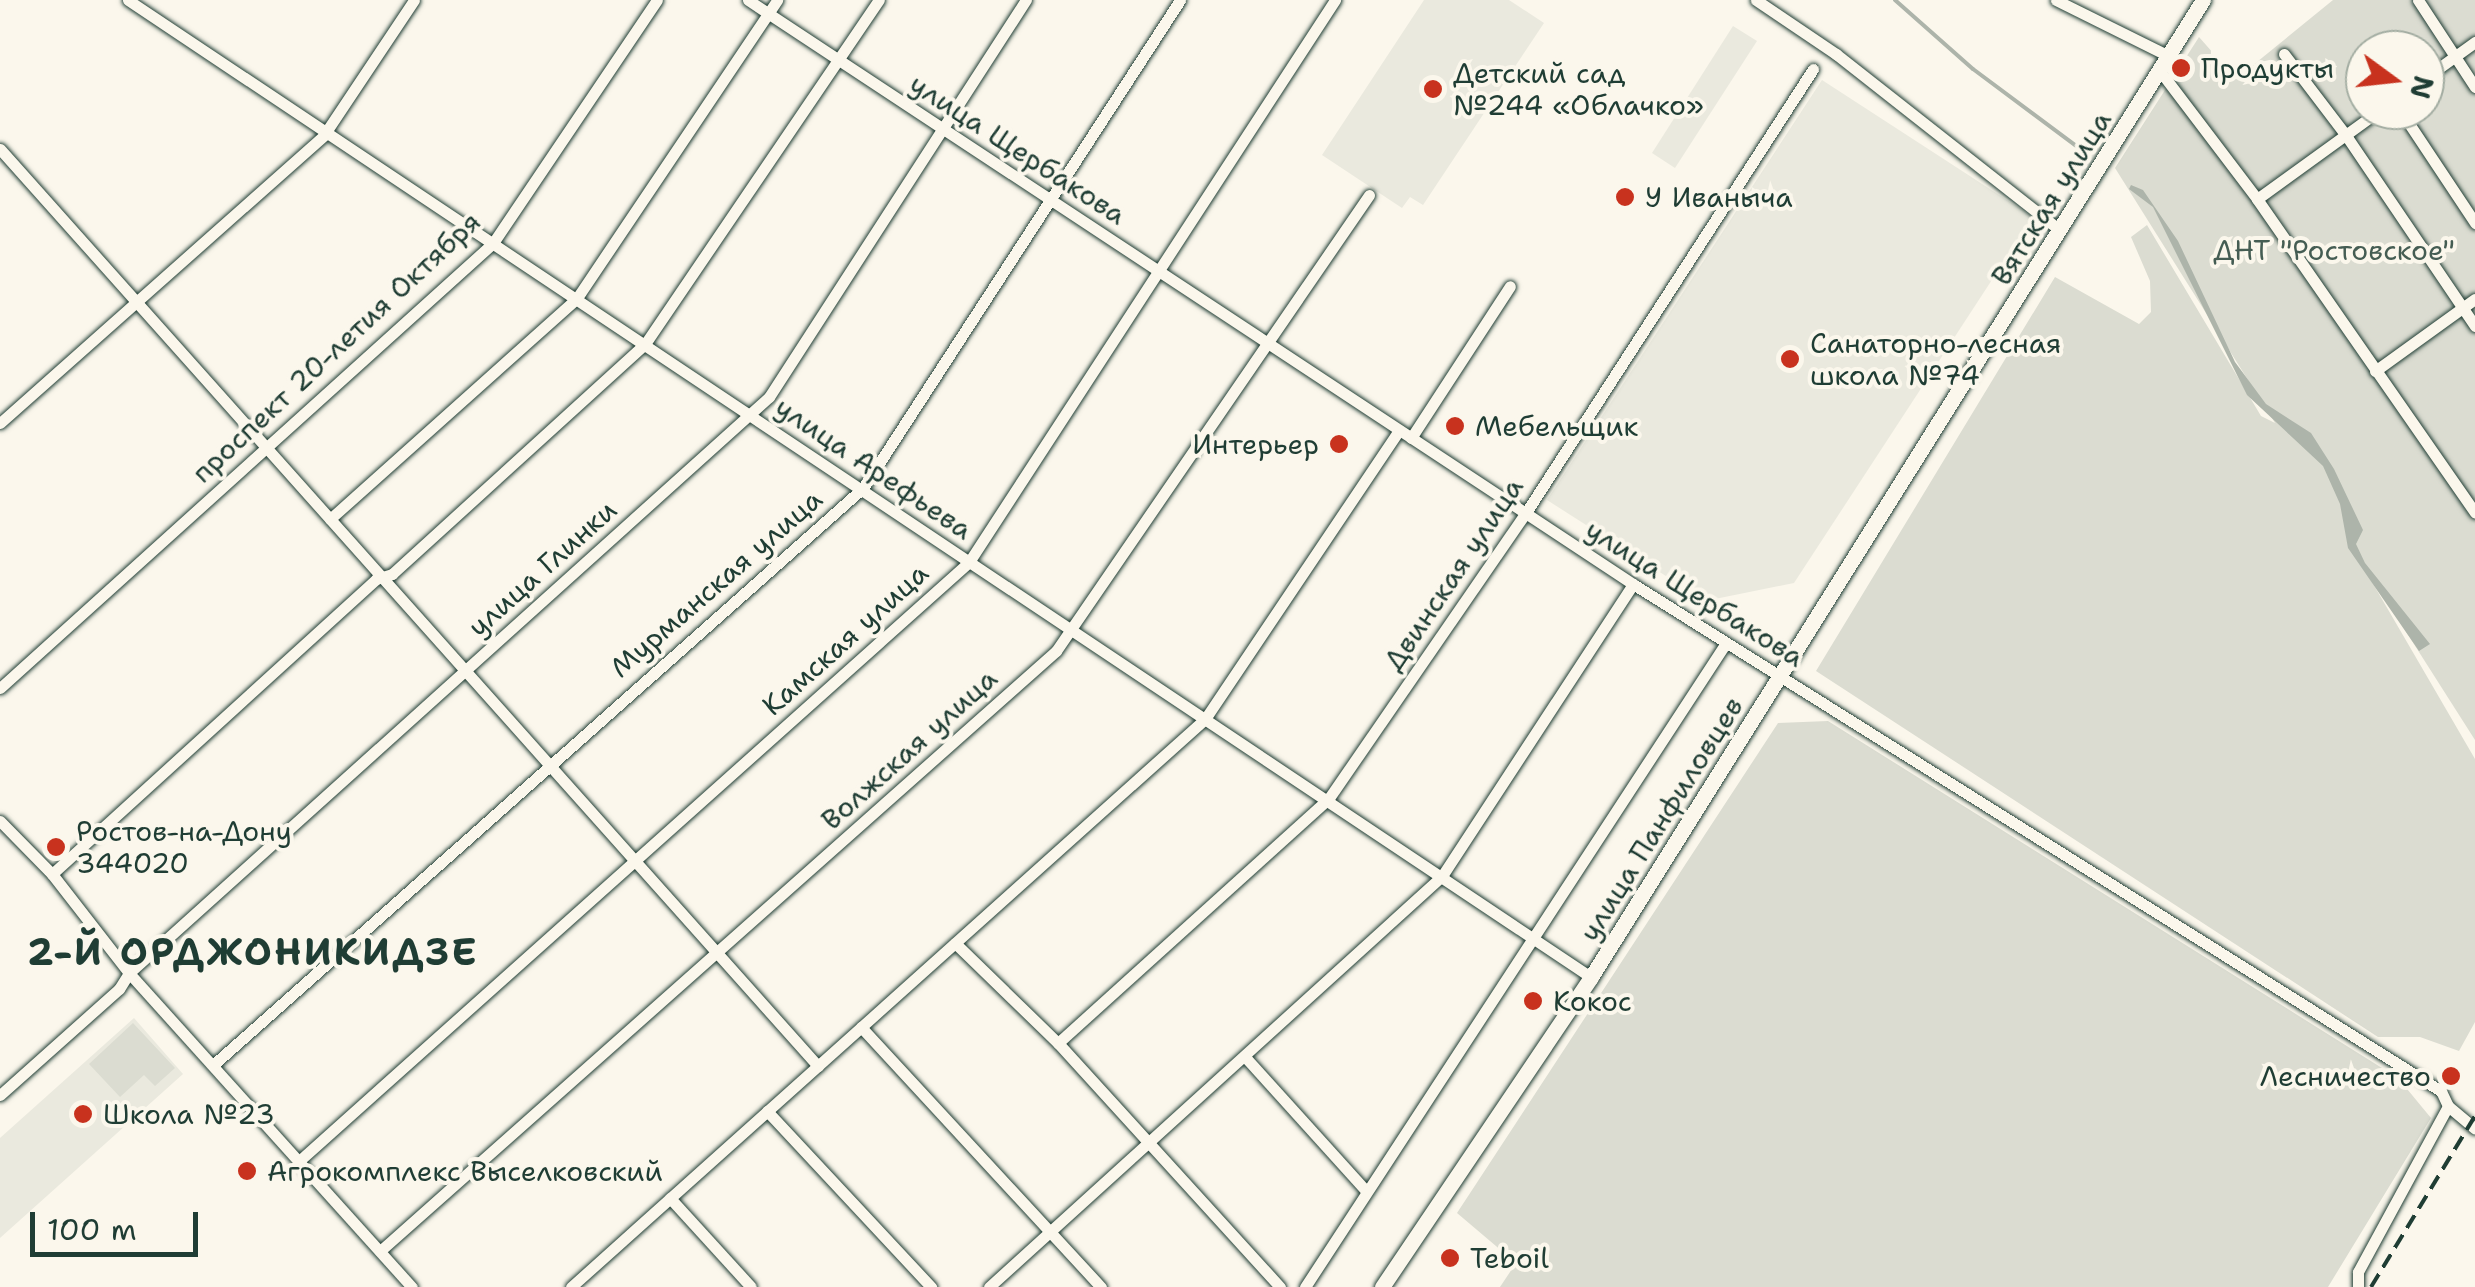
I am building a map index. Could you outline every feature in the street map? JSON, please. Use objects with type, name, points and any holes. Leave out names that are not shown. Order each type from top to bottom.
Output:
[{"type":"main road","name":"Вятская улица","points":[[1780,676],[2203,0]]},
{"type":"main road","name":"улица Панфиловцев","points":[[1382,1287],[1592,978],[1780,676]]},
{"type":"street","name":"улица Арефьева","points":[[128,0],[1072,632],[1329,798],[1592,978]]},
{"type":"street","points":[[0,424],[139,304],[324,134],[414,0]]},
{"type":"street","name":"проспект 20-летия Октября","points":[[0,688],[493,244],[656,0]]},
{"type":"street","name":"улица Щербакова","points":[[748,0],[1633,584],[2441,1091],[2448,1106],[2475,1129]]},
{"type":"street","points":[[330,518],[577,298],[776,0]]},
{"type":"street","points":[[52,874],[645,344],[878,0]]},
{"type":"street","name":"улица Глинки","points":[[0,1095],[119,989],[130,972],[769,397],[1026,0]]},
{"type":"street","name":"Мурманская улица","points":[[212,1065],[862,488],[1180,0]]},
{"type":"street","name":"Камская улица","points":[[299,1161],[969,562],[1335,0]]},
{"type":"street","points":[[1756,0],[1836,54],[2060,230]]},
{"type":"street","points":[[2056,0],[2078,15],[2170,56]]},
{"type":"street","points":[[2418,0],[2475,88]]},
{"type":"street","points":[[2445,63],[2475,42]]},
{"type":"street","points":[[2284,54],[2345,134],[2475,326]]},
{"type":"street","name":"Двинская улица","points":[[1058,1043],[1329,798],[1526,514],[1813,69]]},
{"type":"street","points":[[2160,71],[2257,198],[2475,513]]},
{"type":"street","points":[[2257,198],[2351,130]]},
{"type":"street","points":[[2413,130],[2475,223]]},
{"type":"street","points":[[0,149],[818,1066]]},
{"type":"street","name":"Волжская улица","points":[[380,1251],[1056,651],[1368,196]]},
{"type":"street","points":[[579,1284],[1205,719],[1510,286]]},
{"type":"street","points":[[2375,371],[2475,299]]},
{"type":"street","points":[[990,1287],[1442,876],[1633,584]]},
{"type":"street","points":[[1305,1287],[1726,643]]},
{"type":"street","points":[[0,822],[52,874],[130,972],[412,1287]]},
{"type":"street","points":[[955,943],[1058,1043],[1280,1287]]},
{"type":"street","points":[[861,1027],[1101,1287]]},
{"type":"street","points":[[1246,1058],[1366,1191]]},
{"type":"street","points":[[2358,1287],[2358,1272],[2448,1106]]},
{"type":"street","points":[[767,1111],[931,1287]]},
{"type":"street","points":[[670,1198],[751,1287]]},
{"type":"shaded area","name":"Детский сад №244 «Облачко»","points":[[1424,0],[1509,0],[1544,23],[1423,205],[1410,197],[1402,208],[1322,155]]},
{"type":"shaded area","points":[[1733,26],[1757,41],[1675,168],[1652,153]]},
{"type":"shaded area","name":"Санаторно-лесная школа №74","points":[[1822,80],[2033,217],[1794,583],[1705,601],[1547,500]]},
{"type":"shaded area","points":[[2131,185],[2143,190],[2178,241],[2235,362],[2266,404],[2311,433],[2334,469],[2363,530],[2356,544],[2365,563],[2430,644],[2419,651],[2348,548],[2340,504],[2323,466],[2247,395],[2153,207],[2129,189]]},
{"type":"shaded area","name":"Школа №23","points":[[134,1018],[183,1074],[0,1238],[0,1138]]},
{"type":"green space","name":"ДНТ \"Ростовское\"","points":[[2333,0],[2475,0],[2475,740],[2347,539],[2475,759],[2475,1022],[2459,1051],[2420,1037],[2378,1037],[1816,671],[2055,277],[2139,324],[2151,312],[2150,281],[2131,237],[2147,225],[2261,416],[2275,423],[2115,168],[2199,37],[2236,79]]},
{"type":"green space","points":[[1828,721],[2398,1078],[2431,1118],[2328,1287],[1500,1287],[1516,1263],[1457,1213],[1778,723]]},
{"type":"green space","points":[[133,1023],[175,1068],[155,1086],[144,1075],[120,1097],[89,1064]]},
{"type":"waterway","points":[[1895,0],[1973,69],[2087,154]]},
{"type":"railway","points":[[2371,1287],[2475,1116]]},
{"type":"place","name":"Продукты","points":[[2181,68]]},
{"type":"place","name":"Детский сад №244 «Облачко»","points":[[1433,89]]},
{"type":"place","name":"У Иваныча","points":[[1625,197]]},
{"type":"place","name":"Санаторно-лесная школа №74","points":[[1790,359]]},
{"type":"place","name":"Мебельщик","points":[[1455,426]]},
{"type":"place","name":"Интерьер","points":[[1339,444]]},
{"type":"place","name":"Ростов-на-Дону 344020","points":[[56,847]]},
{"type":"place","name":"Кокос","points":[[1533,1001]]},
{"type":"place","name":"Лесничество","points":[[2451,1076]]},
{"type":"place","name":"Школа №23","points":[[83,1114]]},
{"type":"place","name":"Агрокомплекс Выселковский","points":[[247,1171]]},
{"type":"place","name":"Teboil","points":[[1450,1258]]},
{"type":"district","name":"2-Й ОРДЖОНИКИДЗЕ","points":[[253,952]]}]
